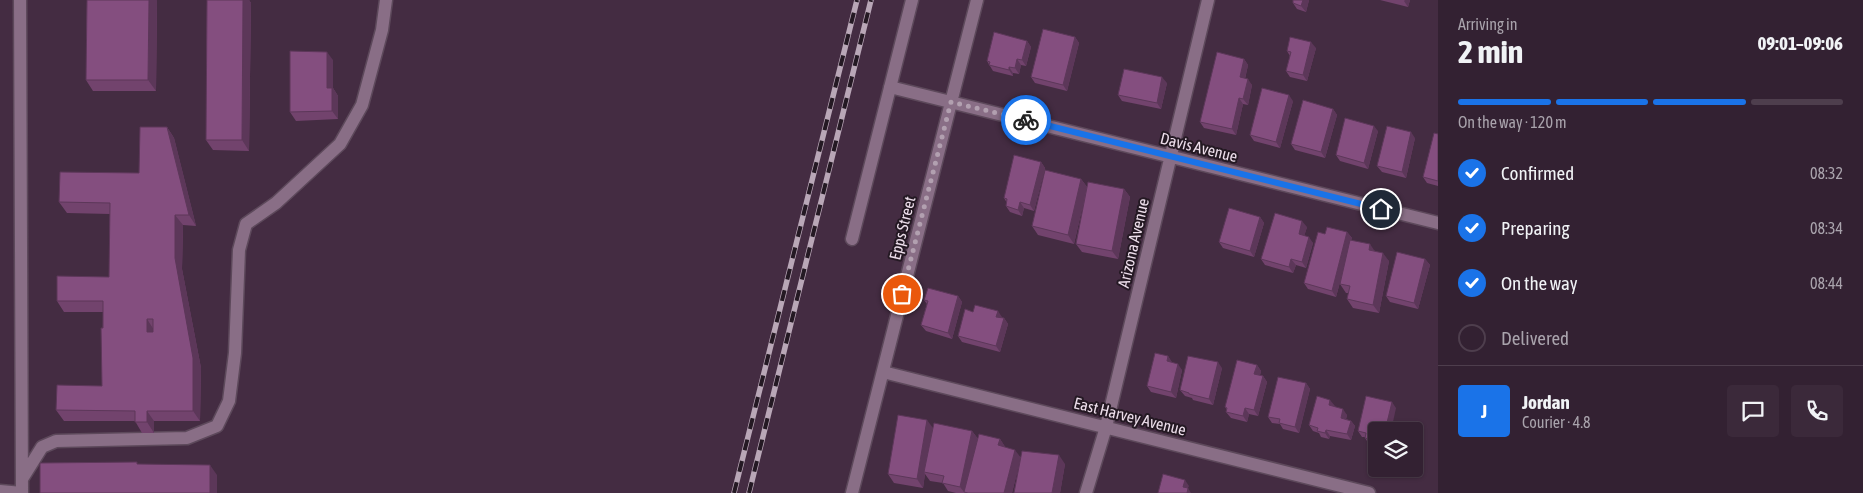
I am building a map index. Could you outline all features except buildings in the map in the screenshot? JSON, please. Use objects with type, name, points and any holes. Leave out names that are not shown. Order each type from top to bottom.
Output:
[{"type":"street","points":[[0,491],[22,493],[20,0]]},
{"type":"street","points":[[22,479],[42,447],[56,442],[187,438],[217,426],[229,400],[235,353],[239,250],[246,224],[276,203],[340,144],[362,106],[382,30],[386,0]]},
{"type":"street","points":[[852,239],[912,0]]},
{"type":"street","name":"Epps Street","points":[[852,493],[977,0]]},
{"type":"street","name":"Arizona Avenue","points":[[1086,493],[1106,427],[1208,0]]},
{"type":"street","name":"Davis Avenue","points":[[890,87],[1438,224]]},
{"type":"street","name":"East Harvey Avenue","points":[[883,372],[1369,493]]},
{"type":"railway","points":[[734,493],[857,0]]},
{"type":"railway","points":[[749,493],[871,0]]},
{"type":"way so far","points":[[902,294],[951,102],[1026,120]]},
{"type":"route","points":[[1026,120],[1381,209]]}]
